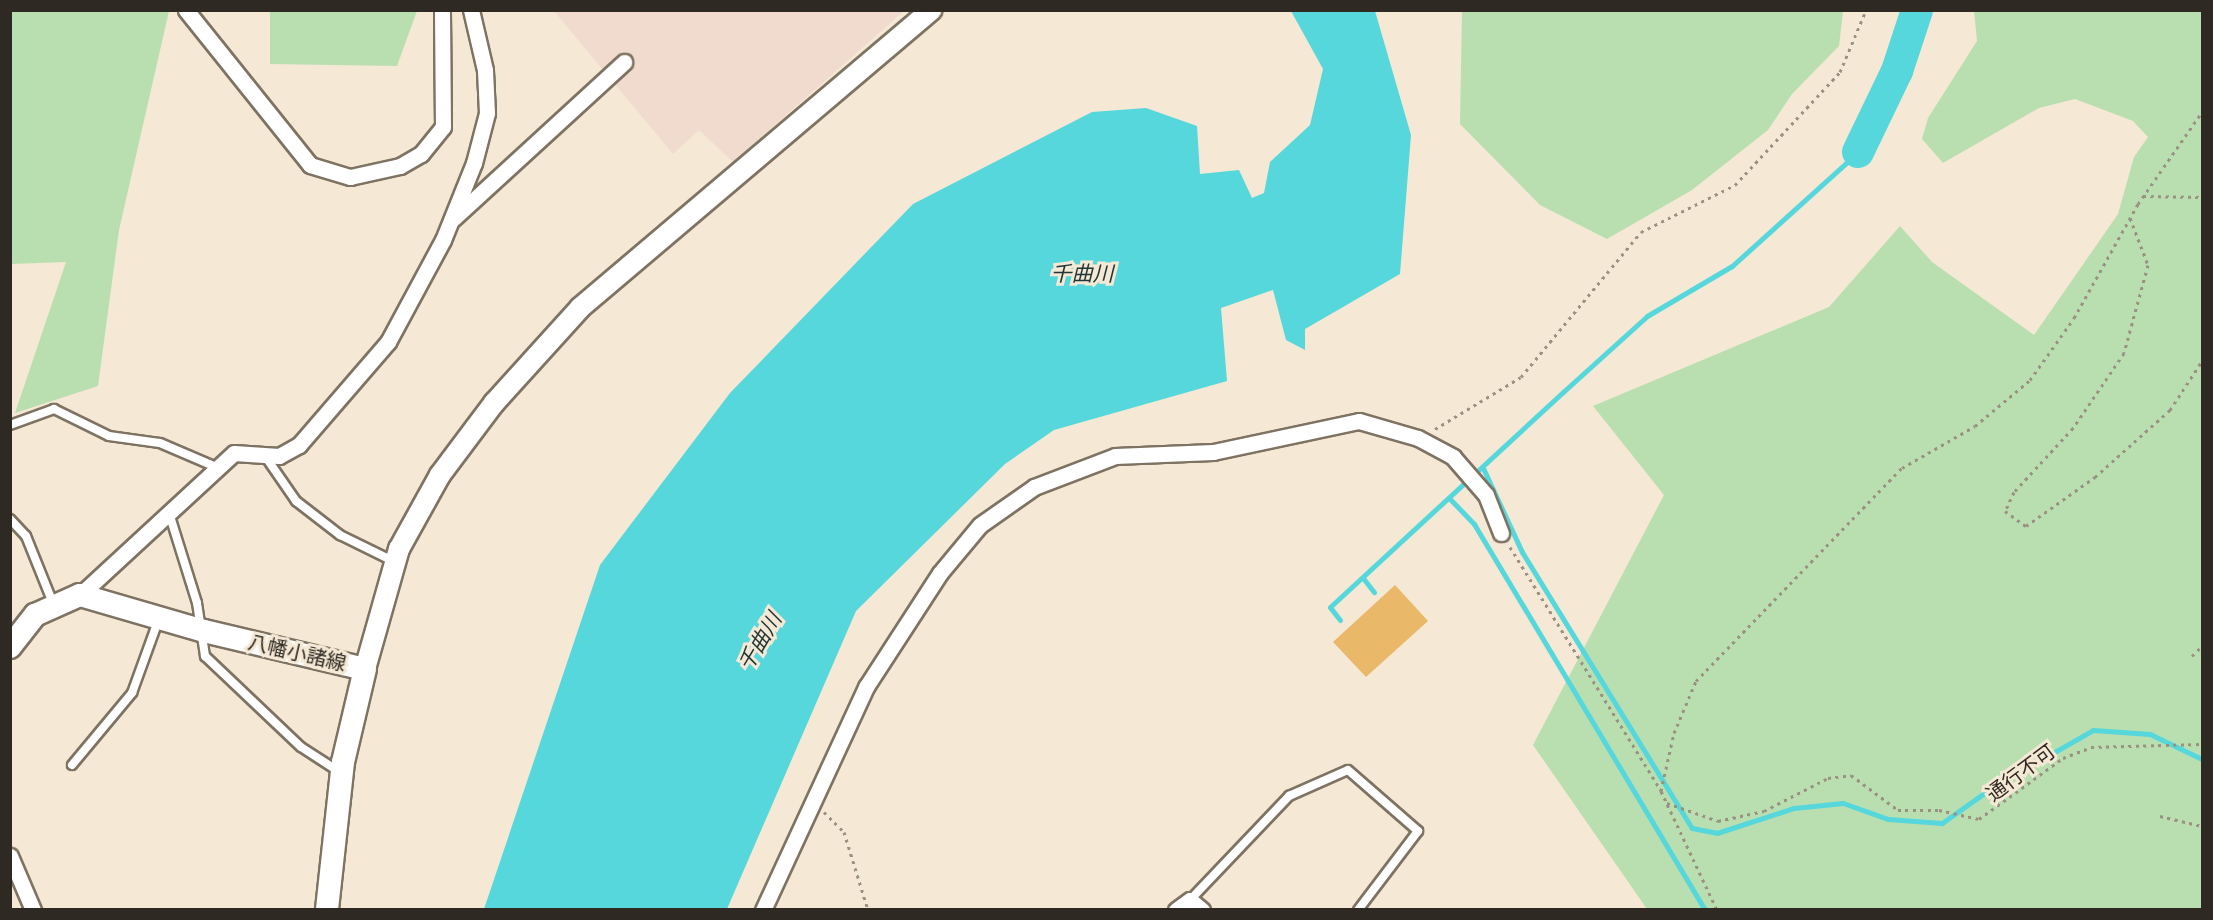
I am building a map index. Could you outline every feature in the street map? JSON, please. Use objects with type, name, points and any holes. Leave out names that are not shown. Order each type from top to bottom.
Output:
[{"type":"main road","points":[[10,647],[35,615],[53,603],[80,595]]},
{"type":"main road","name":"八幡小諸線","points":[[80,595],[159,616],[204,631],[365,669],[341,773],[327,909]]},
{"type":"street","points":[[186,10],[310,165],[350,177],[400,166],[421,154],[443,127],[442,10]]},
{"type":"street","points":[[80,595],[216,466],[234,453],[279,456],[299,445],[335,399],[356,383],[388,342],[450,222],[474,163],[487,113],[485,70],[471,10]]},
{"type":"street","points":[[365,669],[395,562],[447,466],[494,402],[580,308],[932,10]]},
{"type":"street","points":[[450,222],[624,62]]},
{"type":"street","points":[[763,909],[866,687],[940,573],[980,525],[1035,487],[1115,456],[1213,452],[1359,421],[1418,438],[1453,457],[1486,495],[1501,532]]},
{"type":"street","points":[[10,856],[33,909]]},
{"type":"street","points":[[1176,909],[1190,900],[1202,909]]},
{"type":"lane","points":[[10,425],[54,409],[109,436],[160,443],[216,466]]},
{"type":"lane","points":[[264,455],[296,501],[340,535],[395,562]]},
{"type":"lane","points":[[168,512],[204,631],[205,656],[301,747],[341,773]]},
{"type":"lane","points":[[10,519],[26,536],[53,603]]},
{"type":"lane","points":[[72,765],[132,693],[159,616]]},
{"type":"lane","points":[[1190,900],[1289,796],[1348,770],[1418,831],[1358,909]]},
{"type":"path","points":[[1418,438],[1521,377],[1641,232],[1735,185],[1840,72],[1866,10]]},
{"type":"path","points":[[1661,791],[1674,733],[1696,681],[1902,468],[1975,426],[2030,380],[2074,318],[2130,218],[2202,112]]},
{"type":"path","points":[[2144,196],[2202,197]]},
{"type":"path","points":[[2130,218],[2148,265],[2124,353],[2073,428],[2014,492],[2006,511],[2026,526],[2095,477],[2170,410],[2202,361]]},
{"type":"path","points":[[1501,532],[1661,791],[1717,909]]},
{"type":"path","points":[[2192,656],[2202,646]]},
{"type":"path","name":"通行不可","points":[[1666,803],[1718,821],[1764,811],[1828,778],[1851,775],[1898,810],[1940,810],[1979,819],[2063,758],[2091,747],[2202,744]]},
{"type":"path","points":[[812,800],[844,832],[868,909]]},
{"type":"path","points":[[2160,816],[2202,826]]},
{"type":"shaded area","points":[[554,11],[904,11],[733,162],[699,130],[673,154]]},
{"type":"green space","points":[[11,10],[169,11],[119,230],[98,386],[15,413],[66,262],[11,264]]},
{"type":"green space","points":[[270,10],[417,11],[397,66],[270,64]]},
{"type":"green space","points":[[1462,10],[1843,11],[1839,46],[1792,94],[1768,130],[1692,190],[1607,239],[1540,205],[1460,124]]},
{"type":"green space","points":[[1974,11],[2202,11],[2202,909],[1647,909],[1533,745],[1664,495],[1593,406],[1829,307],[1900,226],[1932,262],[2034,335],[2118,214],[2134,157],[2148,137],[2133,121],[2075,99],[2039,108],[1943,163],[1922,139],[1928,118],[1977,41]]},
{"type":"water","name":"千曲川","points":[[1291,11],[1375,11],[1411,135],[1400,274],[1305,329],[1305,350],[1286,340],[1273,290],[1221,308],[1227,381],[1054,430],[1005,464],[856,611],[727,909],[484,909],[600,565],[730,393],[913,204],[1092,112],[1146,108],[1197,126],[1200,174],[1239,170],[1252,198],[1264,193],[1270,162],[1310,125],[1323,69]]},
{"type":"building","points":[[1395,585],[1428,621],[1366,677],[1333,642]]},
{"type":"waterway","points":[[1858,152],[1897,71],[1917,10]]},
{"type":"waterway","points":[[1340,620],[1330,607],[1647,316],[1732,266],[1858,152]]},
{"type":"waterway","points":[[1483,468],[1522,552],[1692,828],[1717,833],[1794,808],[1843,803],[1888,819],[1942,823],[1990,789],[2093,730],[2150,734],[2202,759]]},
{"type":"waterway","points":[[1450,499],[1474,524],[1705,910]]},
{"type":"waterway","points":[[1363,578],[1374,592]]}]
